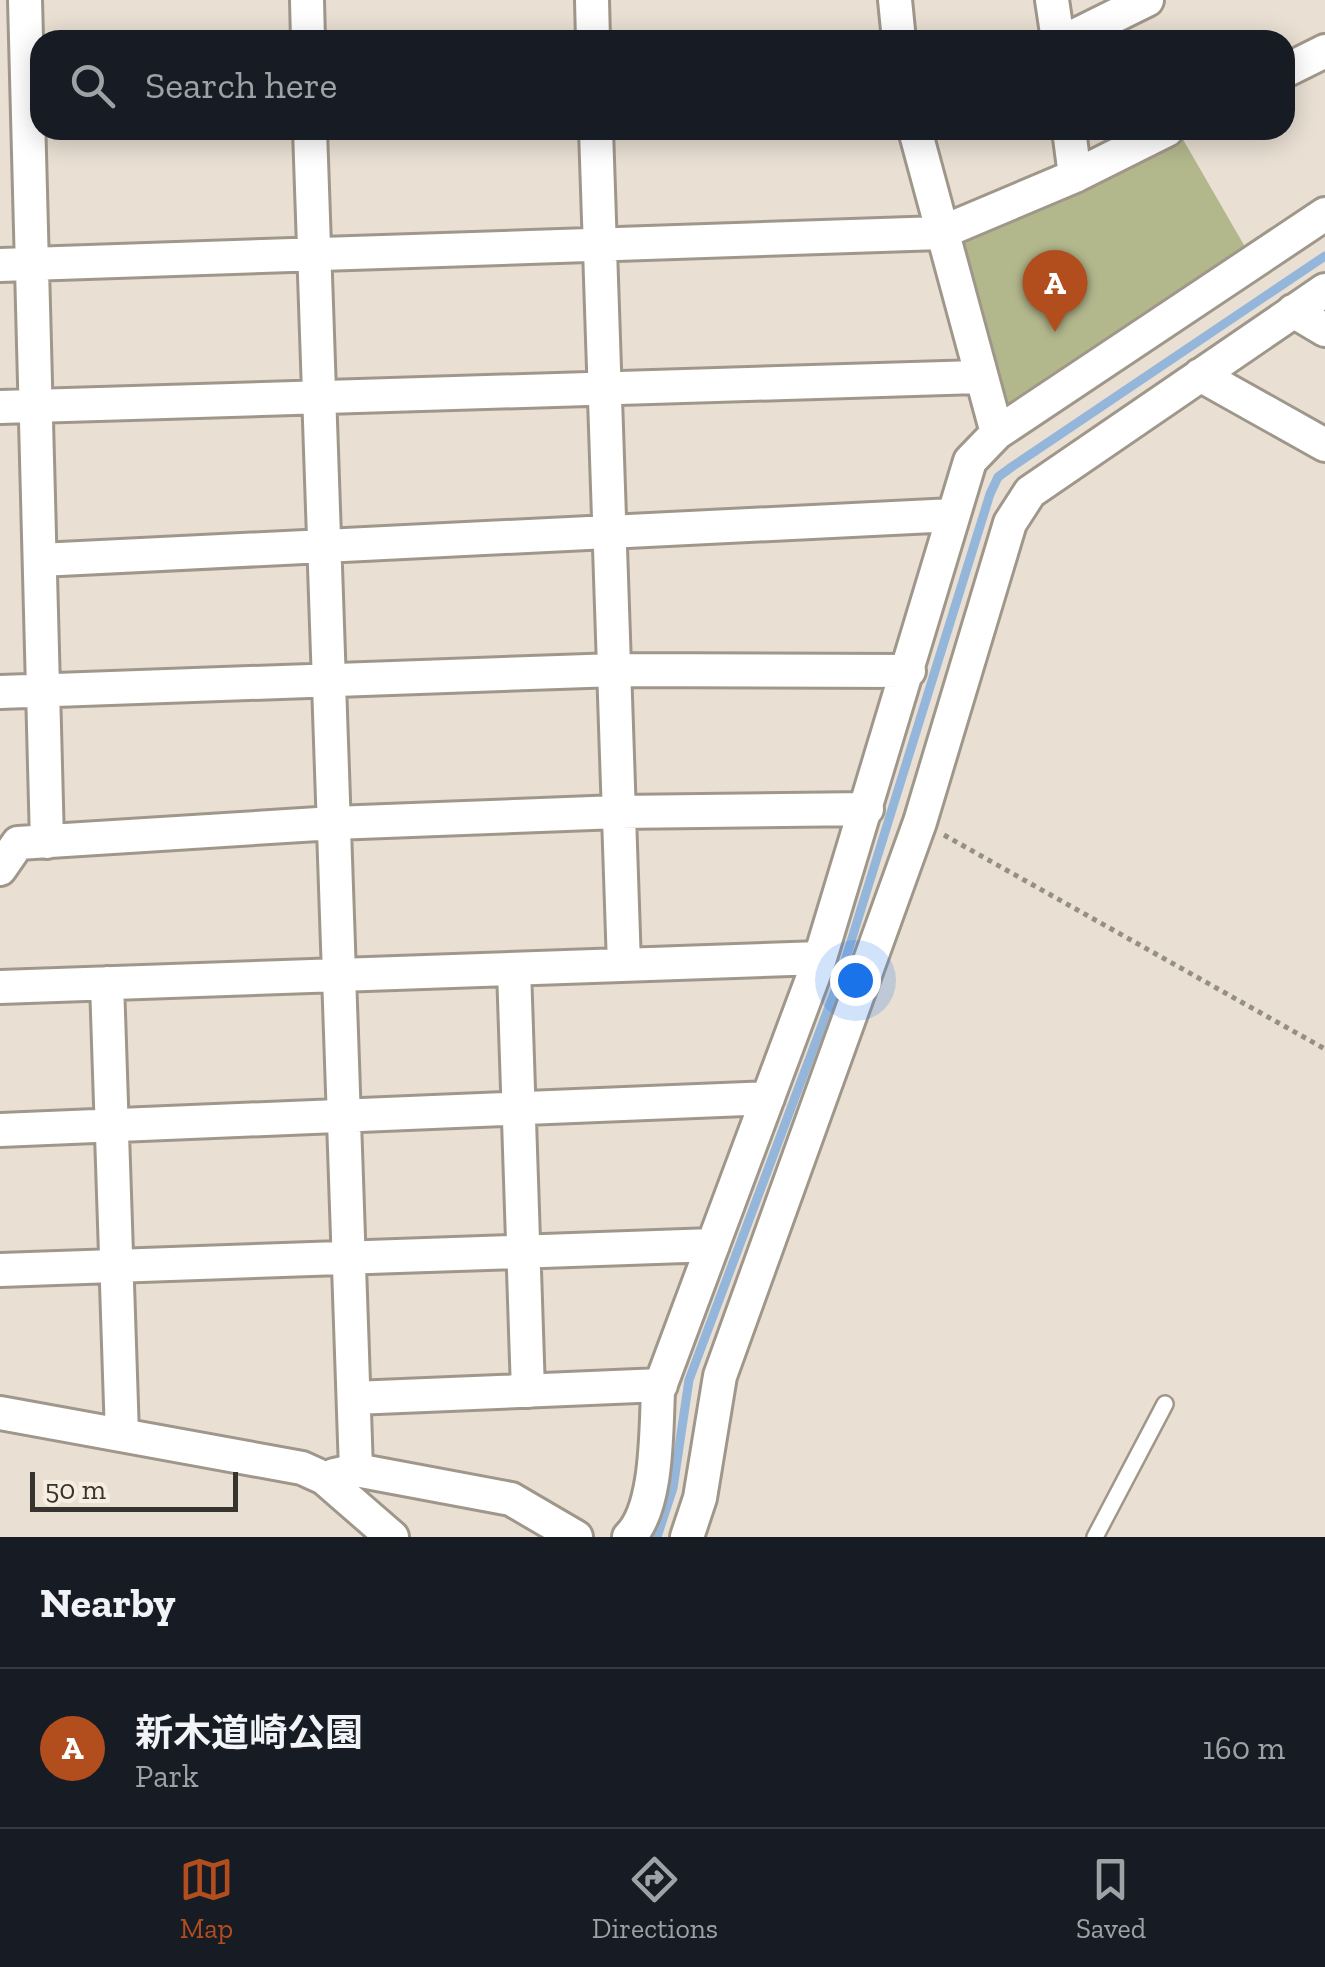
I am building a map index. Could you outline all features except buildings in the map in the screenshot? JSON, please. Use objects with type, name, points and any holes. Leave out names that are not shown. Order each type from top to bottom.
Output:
[{"type":"street","points":[[24,0],[16,264],[36,406],[48,842]]},
{"type":"street","points":[[306,0],[308,30]]},
{"type":"street","points":[[592,0],[593,30]]},
{"type":"street","points":[[894,0],[898,30]]},
{"type":"street","points":[[1052,0],[1056,30]]},
{"type":"street","points":[[1086,30],[1147,0]]},
{"type":"street","points":[[1295,66],[1325,52]]},
{"type":"street","points":[[310,140],[356,1470]]},
{"type":"street","points":[[596,140],[624,965]]},
{"type":"street","points":[[917,140],[978,377],[997,433]]},
{"type":"street","points":[[1070,140],[1075,176]]},
{"type":"street","points":[[16,264],[940,233],[1075,176],[1148,140]]},
{"type":"street","points":[[629,1537],[646,1503],[660,1385],[820,958],[970,461],[997,433],[1325,214]]},
{"type":"street","points":[[687,1537],[700,1498],[720,1376],[920,822],[1019,504],[1030,492],[1325,290]]},
{"type":"street","points":[[1293,311],[1325,330]]},
{"type":"street","points":[[1200,375],[1325,445]]},
{"type":"street","points":[[0,408],[978,377]]},
{"type":"street","points":[[40,560],[953,515]]},
{"type":"street","points":[[0,692],[616,670],[910,670]]},
{"type":"street","points":[[0,869],[18,843],[334,822],[618,812],[867,809]]},
{"type":"street","points":[[0,987],[820,958]]},
{"type":"street","points":[[514,969],[528,1391]]},
{"type":"street","points":[[107,983],[122,1435]]},
{"type":"street","points":[[0,1130],[768,1098]]},
{"type":"street","points":[[0,1270],[713,1245]]},
{"type":"street","points":[[354,1398],[660,1385]]},
{"type":"street","points":[[0,1413],[302,1468],[324,1478],[392,1537]]},
{"type":"street","points":[[324,1478],[356,1470],[511,1499],[576,1537]]},
{"type":"lane","points":[[1095,1537],[1165,1404]]},
{"type":"path","points":[[920,822],[1325,1049]]},
{"type":"green space","points":[[1172,140],[1183,140],[1248,252],[1002,411],[953,249],[968,233]]},
{"type":"waterway","points":[[657,1537],[673,1488],[689,1380],[839,980],[998,477],[1325,256]]},
{"type":"place","name":"新木道崎公園","points":[[1055,332]]}]
